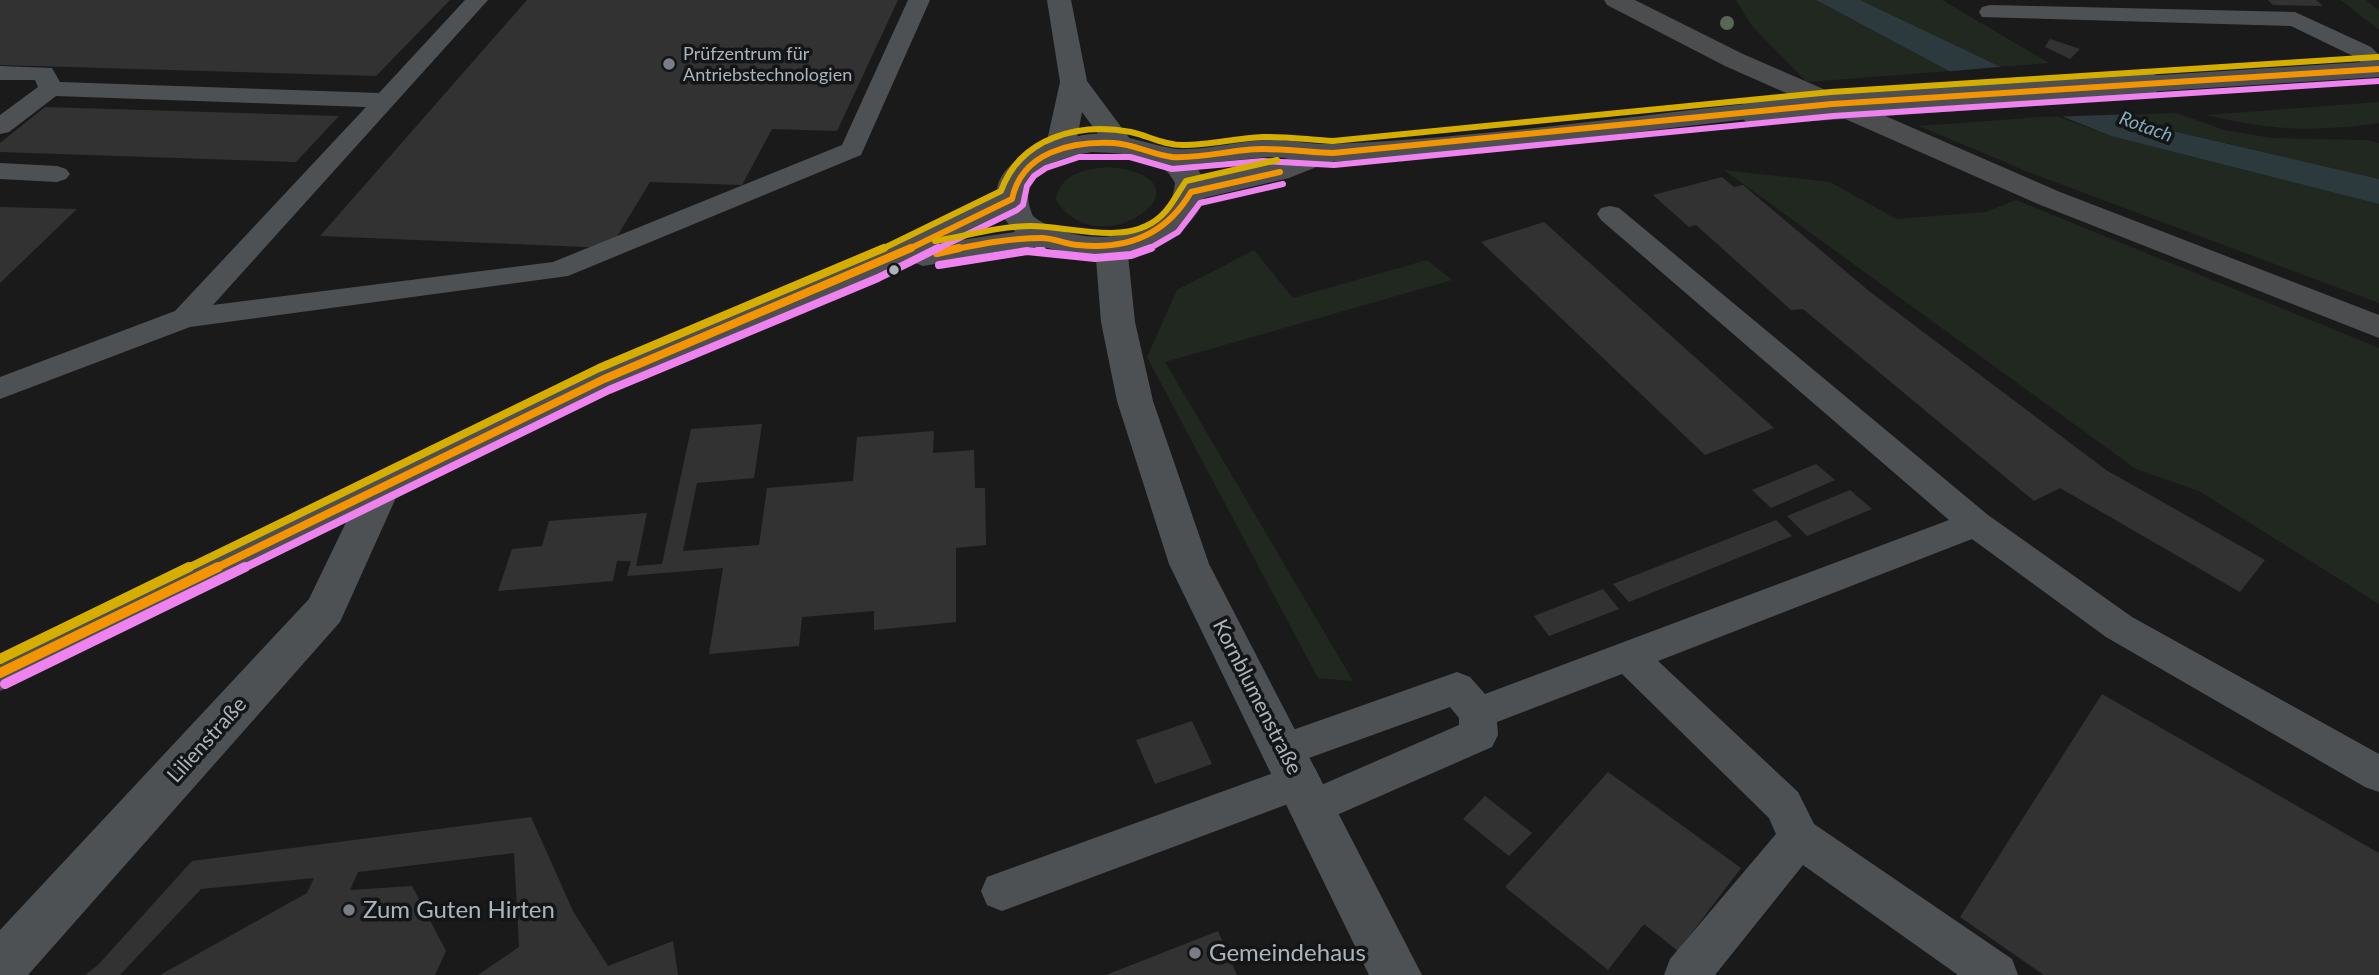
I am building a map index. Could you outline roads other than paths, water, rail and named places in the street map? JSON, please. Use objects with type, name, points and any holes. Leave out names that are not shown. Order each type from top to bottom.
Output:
[{"type":"main road","points":[[1616,0],[1734,60],[2049,198],[2379,327]]},
{"type":"main road","points":[[1169,158],[1186,175],[1191,192],[1185,211],[1170,226],[1144,239],[1111,246],[1073,245],[1046,237],[1021,222],[1012,199],[1012,187],[1024,169],[1042,156],[1059,149],[1092,143],[1119,143],[1169,158],[1268,148],[1329,153],[1457,144],[1755,111],[2379,68]]},
{"type":"main road","points":[[1191,192],[1278,172],[1329,153]]},
{"type":"main road","points":[[0,673],[380,491],[604,379],[873,267],[1012,199]]},
{"type":"main road","points":[[873,267],[962,248],[1046,237]]},
{"type":"street","points":[[1059,0],[1074,82],[1059,149]]},
{"type":"street","points":[[1074,82],[1119,143]]},
{"type":"street","name":"Kornblumenstraße","points":[[1111,246],[1118,323],[1135,401],[1188,564],[1396,975]]},
{"type":"street","name":"Lilienstraße","points":[[0,968],[325,610],[380,491]]},
{"type":"lane","points":[[185,318],[477,0]]},
{"type":"lane","points":[[0,389],[185,318],[558,270],[852,150],[919,0]]},
{"type":"lane","points":[[2197,1],[2212,18]]},
{"type":"lane","points":[[1990,12],[2295,19],[2363,52],[2379,68]]},
{"type":"lane","points":[[0,73],[44,73],[51,89]]},
{"type":"lane","points":[[0,127],[51,89],[385,100]]},
{"type":"lane","points":[[0,171],[57,174]]},
{"type":"lane","points":[[1610,214],[1976,524],[2119,627],[2379,774]]},
{"type":"lane","points":[[1002,891],[1299,780],[1467,701],[1627,655],[1976,524]]},
{"type":"lane","points":[[1627,655],[1784,805],[1799,838],[1996,975]]},
{"type":"lane","points":[[1299,780],[1478,735],[1467,701]]},
{"type":"lane","points":[[1686,975],[1799,838]]},
{"type":"water","name":"Rotach","points":[[1816,0],[1860,0],[2001,67],[2164,129],[2379,179],[2379,204],[2111,136],[1949,71]]},
{"type":"place","name":"Prüfzentrum für Antriebstechnologien","points":[[669,64]]},
{"type":"place","name":"Zum Guten Hirten","points":[[349,910]]},
{"type":"place","name":"Gemeindehaus","points":[[1195,953]]}]
